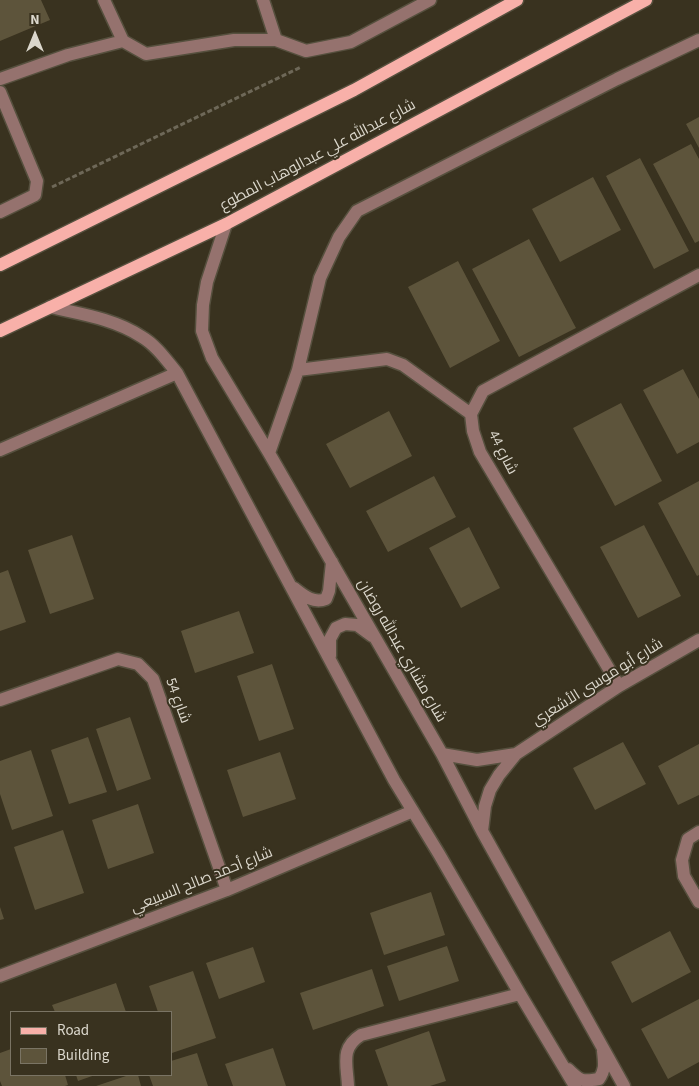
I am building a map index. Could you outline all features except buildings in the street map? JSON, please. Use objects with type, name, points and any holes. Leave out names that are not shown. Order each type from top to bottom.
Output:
[{"type":"main road","points":[[0,265],[354,90],[517,0]]},
{"type":"main road","name":"شارع عبدالله علي عبدالوهاب المطوع","points":[[0,331],[226,224],[646,0]]},
{"type":"street","points":[[104,0],[123,41],[146,54],[234,40],[276,40],[306,51],[351,42],[430,0]]},
{"type":"street","points":[[263,0],[276,40]]},
{"type":"street","points":[[269,453],[298,370],[320,278],[339,236],[357,211],[617,79],[699,40]]},
{"type":"street","points":[[0,79],[68,56],[123,41]]},
{"type":"street","points":[[0,92],[38,181],[35,195],[0,212]]},
{"type":"street","name":"شارع مشاري عبدالله روضان","points":[[226,224],[203,305],[202,331],[212,358],[269,453],[442,754],[482,831],[624,1086]]},
{"type":"street","points":[[298,370],[387,359],[403,365],[471,414],[483,391],[699,275]]},
{"type":"street","points":[[50,307],[104,320],[144,337],[177,373],[394,780],[575,1086]]},
{"type":"street","points":[[0,450],[177,373]]},
{"type":"street","name":"شارع 44","points":[[471,414],[473,431],[480,452],[619,686]]},
{"type":"street","points":[[290,584],[304,597],[320,601],[326,599],[329,591],[332,562]]},
{"type":"street","points":[[329,658],[330,639],[336,628],[345,624],[357,625],[374,637]]},
{"type":"street","name":"شارع أبو موسى الأشعري","points":[[482,831],[485,806],[490,790],[516,754],[619,686],[699,640]]},
{"type":"street","name":"شارع 54","points":[[0,700],[118,660],[138,664],[153,679],[227,890]]},
{"type":"street","name":"شارع أبو موسى الأشعري","points":[[442,754],[477,760],[516,754]]},
{"type":"street","name":"شارع أحمد صالح السبيعي","points":[[0,976],[227,890],[413,811]]},
{"type":"street","points":[[699,832],[688,838],[682,860],[684,876],[699,902]]},
{"type":"street","points":[[348,1086],[346,1052],[352,1040],[361,1035],[520,994]]},
{"type":"street","points":[[558,1058],[578,1079],[588,1081],[599,1079],[604,1067],[602,1046]]},
{"type":"path","points":[[35,195],[307,64]]}]
